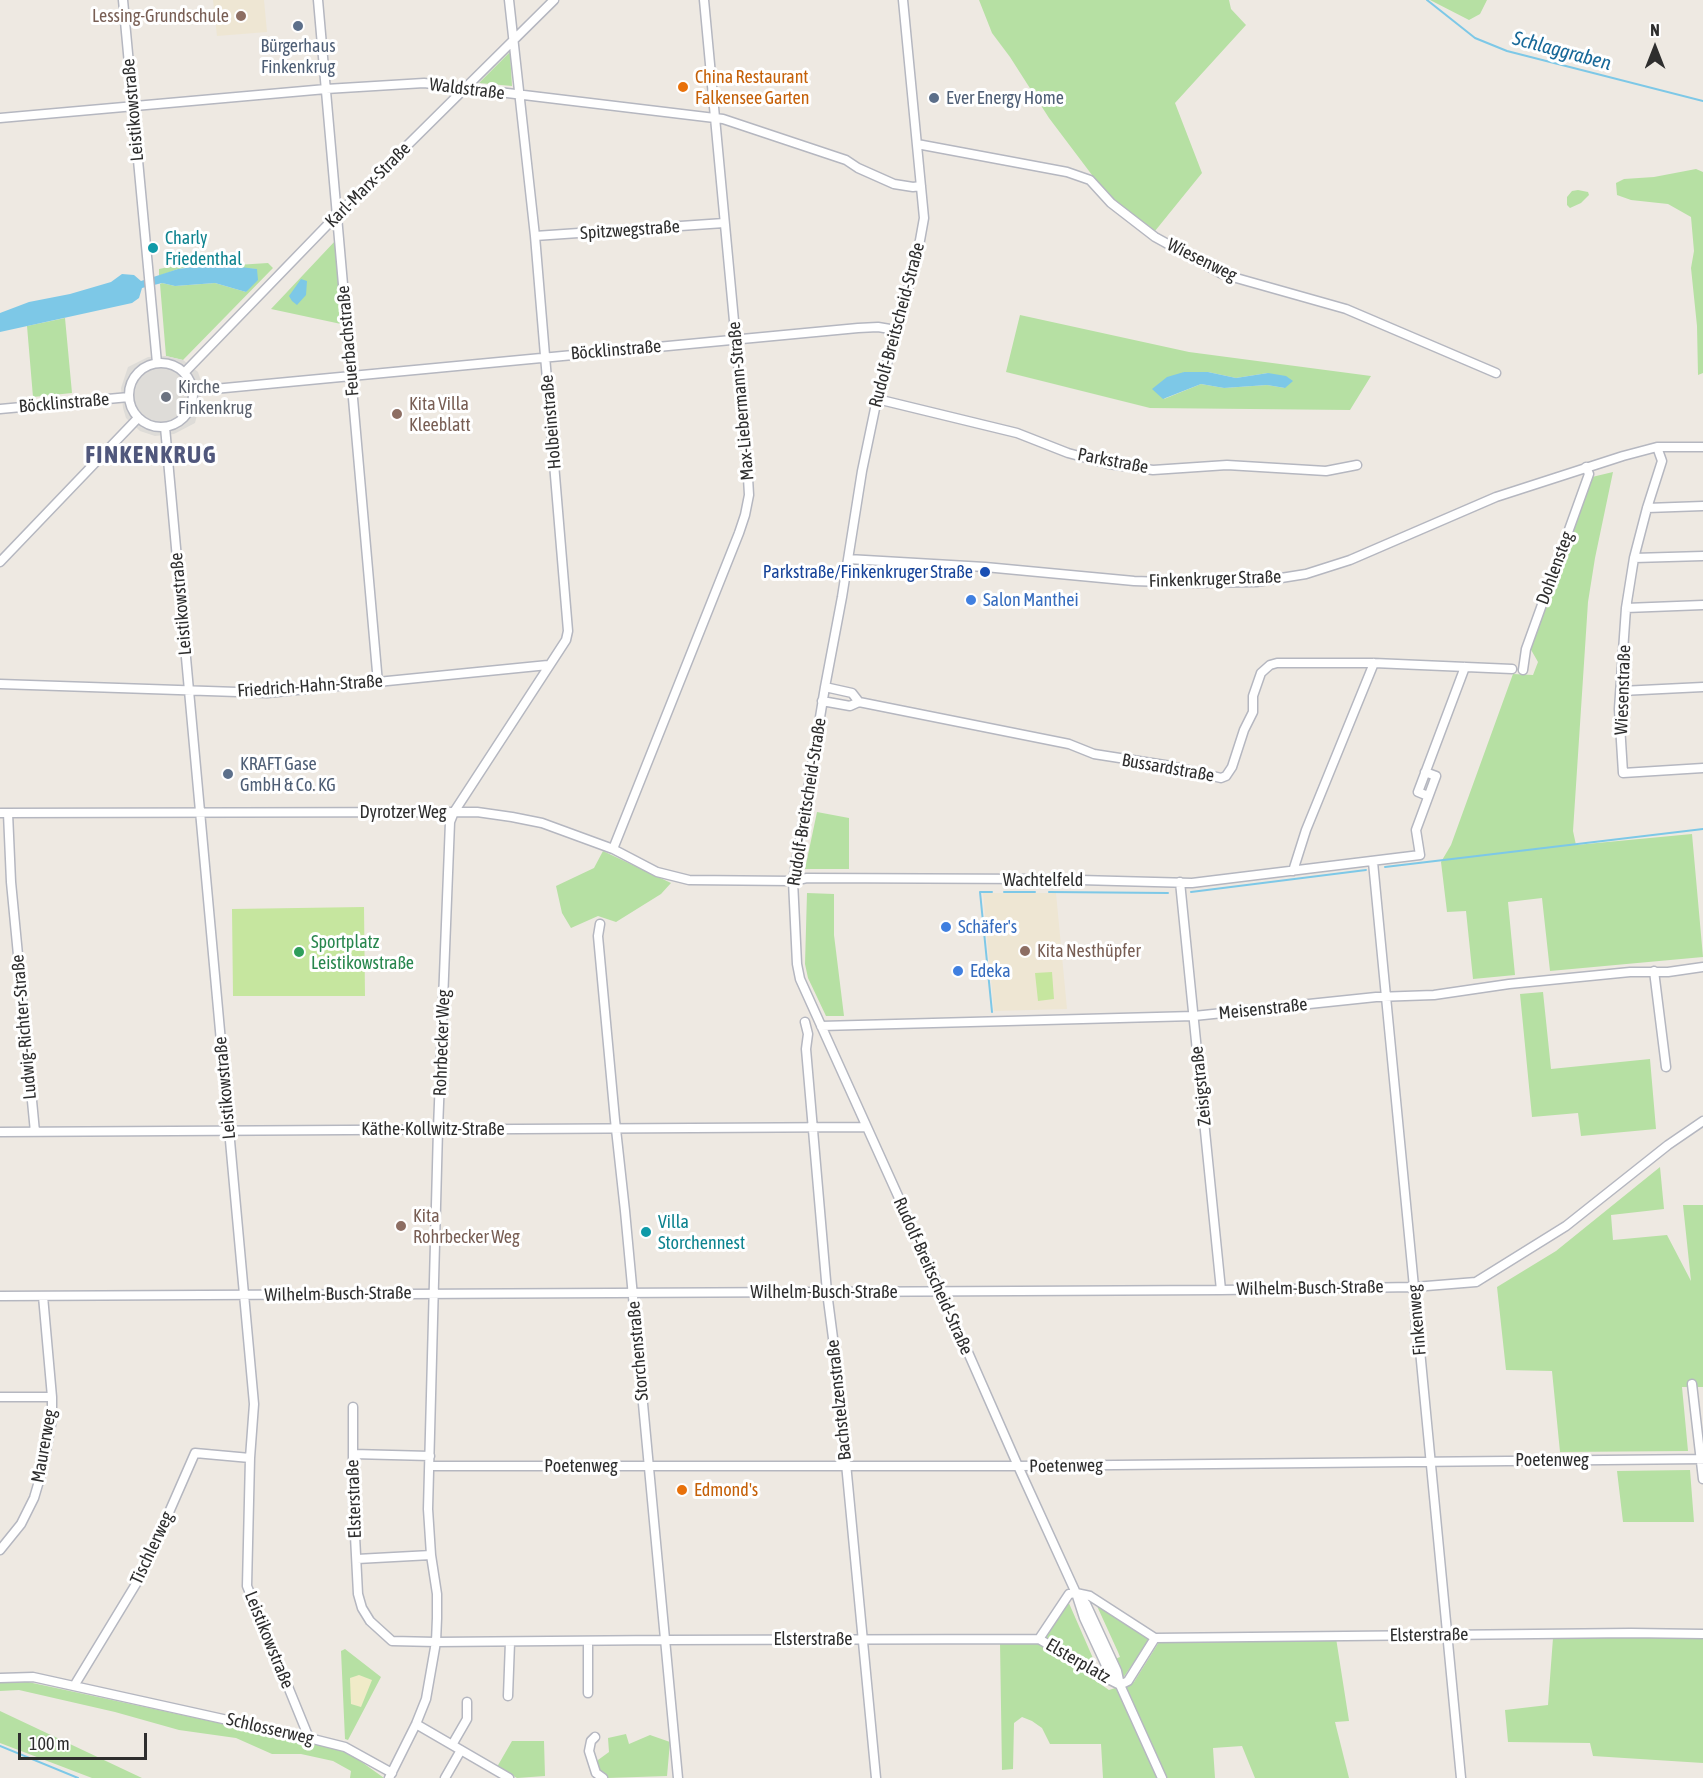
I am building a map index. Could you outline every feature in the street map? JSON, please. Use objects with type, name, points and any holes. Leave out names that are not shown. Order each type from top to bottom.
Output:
[{"type":"street","name":"Leistikowstraße","points":[[123,0],[157,363]]},
{"type":"street","name":"Feuerbachstraße","points":[[318,0],[378,683]]},
{"type":"street","name":"Holbeinstraße","points":[[454,812],[566,640],[568,631],[535,236],[509,0]]},
{"type":"street","name":"Karl-Marx-Straße","points":[[184,374],[337,215],[554,0]]},
{"type":"street","name":"Max-Liebermann-Straße","points":[[613,849],[745,515],[748,495],[748,468],[704,0]]},
{"type":"street","name":"Rudolf-Breitscheid-Straße","points":[[903,0],[924,205],[923,228],[877,399],[862,471],[822,701],[793,881],[797,964],[800,979],[1018,1466],[1076,1593],[1086,1604],[1117,1671],[1119,1685],[1162,1778]]},
{"type":"street","name":"Waldstraße","points":[[0,118],[326,89],[424,83],[726,120],[846,160],[894,184],[921,186]]},
{"type":"street","name":"Wiesenweg","points":[[917,144],[1067,172],[1090,180],[1111,203],[1155,237],[1222,274],[1346,309],[1496,373]]},
{"type":"street","name":"Spitzwegstraße","points":[[535,236],[724,224]]},
{"type":"street","name":"Böcklinstraße","points":[[192,391],[858,328],[878,327],[896,330]]},
{"type":"street","points":[[157,363],[167,363],[184,374],[190,382],[192,391],[192,404],[186,415],[177,423],[165,427],[151,426],[138,418],[131,408],[129,397],[130,385],[136,375],[145,367],[157,363]]},
{"type":"street","name":"Böcklinstraße","points":[[0,409],[129,397]]},
{"type":"street","name":"Parkstraße","points":[[877,399],[1017,434],[1068,453],[1109,464],[1153,470],[1227,465],[1326,471],[1356,465]]},
{"type":"street","points":[[0,562],[138,418]]},
{"type":"street","name":"Leistikowstraße","points":[[165,427],[254,1404],[250,1458],[247,1586],[309,1738]]},
{"type":"street","name":"Finkenkruger Straße","points":[[848,559],[985,567],[1134,581],[1256,582],[1306,574],[1350,560],[1496,496],[1586,467],[1657,447],[1703,447]]},
{"type":"street","name":"Wiesenstraße","points":[[1657,447],[1662,461],[1634,558],[1626,608],[1619,709],[1623,773],[1703,768]]},
{"type":"street","name":"Dohlensteg","points":[[1523,670],[1526,649],[1589,474],[1586,467]]},
{"type":"street","points":[[1647,508],[1703,506]]},
{"type":"street","points":[[1634,558],[1703,556]]},
{"type":"street","points":[[1626,608],[1703,605]]},
{"type":"street","name":"Bussardstraße","points":[[822,701],[850,706],[859,702],[1069,744],[1094,754],[1171,766],[1221,778],[1226,776],[1232,767],[1244,730],[1253,712],[1254,696],[1261,674],[1270,665],[1277,663],[1374,663],[1512,669]]},
{"type":"street","points":[[1293,870],[1306,830],[1374,663]]},
{"type":"street","name":"Friedrich-Hahn-Straße","points":[[0,684],[267,693],[548,665]]},
{"type":"street","name":"Wachtelfeld","points":[[793,881],[807,878],[1042,879],[1192,883],[1420,855],[1416,830],[1436,776],[1425,772],[1465,667]]},
{"type":"street","name":"Bussardstraße","points":[[825,687],[852,693],[859,702]]},
{"type":"street","points":[[1621,691],[1703,687]]},
{"type":"street","name":"Rohrbecker Weg","points":[[391,1775],[426,1699],[436,1642],[437,1594],[431,1555],[428,1509],[438,1129],[450,822],[454,812]]},
{"type":"street","name":"Dyrotzer Weg","points":[[4,813],[477,812],[542,823],[613,849],[657,872],[679,878],[700,881],[793,881]]},
{"type":"street","name":"Ludwig-Richter-Straße","points":[[4,813],[35,1132]]},
{"type":"street","name":"Finkenweg","points":[[1373,862],[1461,1778]]},
{"type":"street","name":"Zeisigstraße","points":[[1180,882],[1221,1290]]},
{"type":"street","name":"Storchenstraße","points":[[600,924],[598,936],[678,1778]]},
{"type":"street","name":"Meisenstraße","points":[[821,1026],[1194,1016],[1376,997],[1434,995],[1509,984],[1654,971],[1668,972],[1703,967]]},
{"type":"street","points":[[1654,971],[1666,1067]]},
{"type":"street","name":"Bachstelzenstraße","points":[[805,1022],[808,1034],[806,1049],[827,1292],[837,1369],[876,1778]]},
{"type":"street","name":"Wilhelm-Busch-Straße","points":[[0,1296],[1221,1290],[1414,1287],[1476,1282],[1566,1226],[1668,1145],[1703,1121]]},
{"type":"street","name":"Käthe-Kollwitz-Straße","points":[[0,1132],[866,1127]]},
{"type":"street","name":"Maurerweg","points":[[0,1550],[21,1524],[34,1498],[52,1420],[43,1296]]},
{"type":"street","points":[[1692,1384],[1703,1479]]},
{"type":"street","points":[[0,1397],[52,1397]]},
{"type":"street","name":"Elsterstraße","points":[[353,1407],[352,1497],[358,1594],[362,1608],[370,1621],[392,1641],[1039,1639]]},
{"type":"street","name":"Tischlerweg","points":[[74,1686],[142,1574],[195,1453],[250,1458]]},
{"type":"street","points":[[353,1454],[430,1456]]},
{"type":"street","name":"Poetenweg","points":[[430,1466],[1018,1466],[1702,1459]]},
{"type":"street","points":[[357,1559],[431,1555]]},
{"type":"street","points":[[1076,1593],[1090,1596],[1155,1638]]},
{"type":"street","name":"Elsterplatz","points":[[1076,1593],[1069,1594],[1039,1639],[1119,1685],[1128,1681],[1155,1638]]},
{"type":"street","name":"Elsterstraße","points":[[1155,1638],[1703,1634]]},
{"type":"street","points":[[588,1641],[588,1693]]},
{"type":"street","points":[[508,1696],[510,1642]]},
{"type":"street","name":"Schlosserweg","points":[[0,1678],[33,1677],[309,1738],[345,1747],[391,1775]]},
{"type":"street","points":[[452,1745],[467,1719],[467,1702]]},
{"type":"street","points":[[416,1724],[509,1778]]},
{"type":"street","points":[[595,1737],[591,1741],[589,1751],[596,1773],[603,1778]]},
{"type":"street","points":[[445,1778],[461,1750]]},
{"type":"shaded area","name":"Lessing-Grundschule","points":[[213,0],[264,0],[267,32],[217,36]]},
{"type":"shaded area","points":[[166,356],[183,360],[198,372],[201,381],[201,400],[195,423],[174,434],[155,436],[140,431],[126,418],[121,388],[128,367],[148,357]]},
{"type":"shaded area","name":"Kita Nesthüpfer","points":[[983,893],[1056,893],[1067,1009],[994,1011]]},
{"type":"green space","points":[[979,0],[1229,0],[1231,9],[1246,25],[1175,103],[1202,173],[1155,231],[1112,198],[1092,175],[1049,118],[992,33]]},
{"type":"green space","points":[[1430,0],[1487,0],[1480,14],[1469,20]]},
{"type":"green space","points":[[510,52],[512,86],[479,83]]},
{"type":"green space","points":[[1696,169],[1703,172],[1703,373],[1698,375],[1697,326],[1691,268],[1694,251],[1691,217],[1668,204],[1631,200],[1617,195],[1616,183],[1624,179],[1654,177]]},
{"type":"green space","points":[[1572,191],[1588,192],[1589,195],[1581,203],[1570,208],[1567,205],[1567,197]]},
{"type":"green space","points":[[336,240],[341,324],[271,309]]},
{"type":"green space","points":[[217,262],[237,265],[268,263],[273,268],[183,360],[166,356],[160,284],[175,286],[215,283],[246,292],[257,269],[195,266],[159,276],[159,269],[188,263]]},
{"type":"green space","points":[[1020,315],[1189,352],[1371,376],[1350,410],[1150,408],[1006,372]],"holes":[[[1184,372],[1208,372],[1236,378],[1268,373],[1285,388],[1267,385],[1224,388],[1201,384],[1164,399]]]},
{"type":"green space","points":[[65,318],[72,393],[33,397],[27,326]]},
{"type":"green space","points":[[1613,472],[1588,602],[1573,831],[1576,845],[1692,834],[1703,957],[1550,971],[1542,898],[1508,902],[1515,975],[1473,979],[1466,911],[1447,912],[1441,862],[1451,845],[1513,674],[1533,675],[1538,662],[1530,648],[1592,477]]},
{"type":"green space","points":[[817,812],[849,818],[849,869],[805,869]]},
{"type":"green space","points":[[603,851],[671,883],[661,894],[616,922],[598,916],[571,928],[562,913],[556,886],[594,868]]},
{"type":"green space","points":[[807,893],[834,894],[834,935],[844,1016],[826,1016],[808,978],[805,964]]},
{"type":"green space","name":"Sportplatz Leistikowstraße","points":[[364,907],[365,996],[233,996],[232,909]]},
{"type":"green space","points":[[1052,972],[1054,999],[1038,1001],[1035,973]]},
{"type":"green space","points":[[1543,992],[1551,1069],[1650,1059],[1656,1129],[1581,1136],[1578,1113],[1532,1117],[1520,994]]},
{"type":"green space","points":[[1660,1167],[1664,1209],[1611,1215],[1613,1240],[1667,1235],[1691,1281],[1683,1205],[1703,1205],[1703,1387],[1682,1387],[1688,1451],[1560,1452],[1552,1371],[1506,1370],[1497,1287],[1556,1251]]},
{"type":"green space","points":[[1690,1470],[1694,1522],[1623,1522],[1617,1471]]},
{"type":"green space","points":[[1068,1601],[1099,1672],[1043,1639]]},
{"type":"green space","points":[[1097,1606],[1150,1639],[1123,1678],[1115,1659],[1120,1657]]},
{"type":"green space","points":[[1336,1638],[1349,1721],[1335,1722],[1349,1778],[1255,1778],[1242,1746],[1213,1748],[1215,1778],[1103,1778],[1101,1744],[1050,1744],[1042,1728],[1022,1717],[1014,1723],[1013,1769],[1002,1770],[1000,1642],[1039,1642],[1109,1690],[1134,1682],[1159,1642]]},
{"type":"green space","points":[[1553,1638],[1703,1638],[1703,1763],[1593,1756],[1590,1743],[1508,1742],[1505,1710],[1548,1705]]},
{"type":"green space","points":[[345,1649],[381,1677],[348,1740],[345,1739],[341,1651]]},
{"type":"green space","points":[[28,1682],[345,1750],[384,1778],[350,1778],[351,1771],[333,1761],[301,1754],[272,1754],[236,1738],[179,1730],[115,1712],[19,1690],[0,1691],[0,1683]]},
{"type":"green space","points":[[0,1711],[142,1778],[92,1778],[0,1743]]},
{"type":"green space","points":[[626,1734],[629,1744],[650,1735],[670,1742],[667,1776],[607,1778],[597,1772],[598,1760],[609,1752],[608,1738]]},
{"type":"green space","points":[[512,1741],[544,1741],[545,1776],[517,1778],[497,1767]]},
{"type":"sand","points":[[359,1675],[372,1680],[361,1707],[351,1704],[350,1678]]},
{"type":"water","points":[[216,264],[257,269],[258,280],[246,292],[215,283],[175,286],[162,283],[142,288],[139,298],[132,303],[0,332],[0,313],[29,302],[70,294],[111,282],[122,274],[134,275],[141,281],[178,269]]},
{"type":"water","points":[[301,279],[307,281],[306,295],[297,305],[289,296]]},
{"type":"water","points":[[1184,372],[1208,372],[1236,378],[1268,373],[1286,376],[1293,381],[1285,388],[1267,385],[1224,388],[1201,384],[1163,399],[1152,389],[1167,377]]},
{"type":"waterway","name":"Schlaggraben","points":[[1427,0],[1475,38],[1507,51],[1703,101]]},
{"type":"waterway","points":[[1385,867],[1703,829]]},
{"type":"waterway","points":[[1191,892],[1366,870]]},
{"type":"waterway","points":[[992,892],[980,892],[992,1012]]},
{"type":"waterway","points":[[1004,892],[1035,892]]},
{"type":"waterway","points":[[1049,892],[1168,893]]},
{"type":"waterway","points":[[0,1746],[78,1778]]},
{"type":"place","name":"Lessing-Grundschule","points":[[241,16]]},
{"type":"place","name":"Bürgerhaus Finkenkrug","points":[[298,26]]},
{"type":"place","name":"China Restaurant Falkensee Garten","points":[[683,87]]},
{"type":"place","name":"Ever Energy Home","points":[[934,98]]},
{"type":"place","name":"Charly Friedenthal","points":[[153,248]]},
{"type":"place","name":"Kirche Finkenkrug","points":[[166,397]]},
{"type":"place","name":"Kita Villa Kleeblatt","points":[[397,414]]},
{"type":"place","name":"Parkstraße/Finkenkruger Straße","points":[[985,572]]},
{"type":"place","name":"Salon Manthei","points":[[971,600]]},
{"type":"place","name":"KRAFT Gase GmbH & Co. KG","points":[[228,774]]},
{"type":"place","name":"Schäfer's","points":[[946,927]]},
{"type":"place","name":"Kita Nesthüpfer","points":[[1025,951]]},
{"type":"place","name":"Sportplatz Leistikowstraße","points":[[299,952]]},
{"type":"place","name":"Edeka","points":[[958,971]]},
{"type":"place","name":"Kita Rohrbecker Weg","points":[[401,1226]]},
{"type":"place","name":"Villa Storchennest","points":[[646,1232]]},
{"type":"place","name":"Edmond's","points":[[682,1490]]},
{"type":"district","name":"FINKENKRUG","points":[[151,455]]}]
